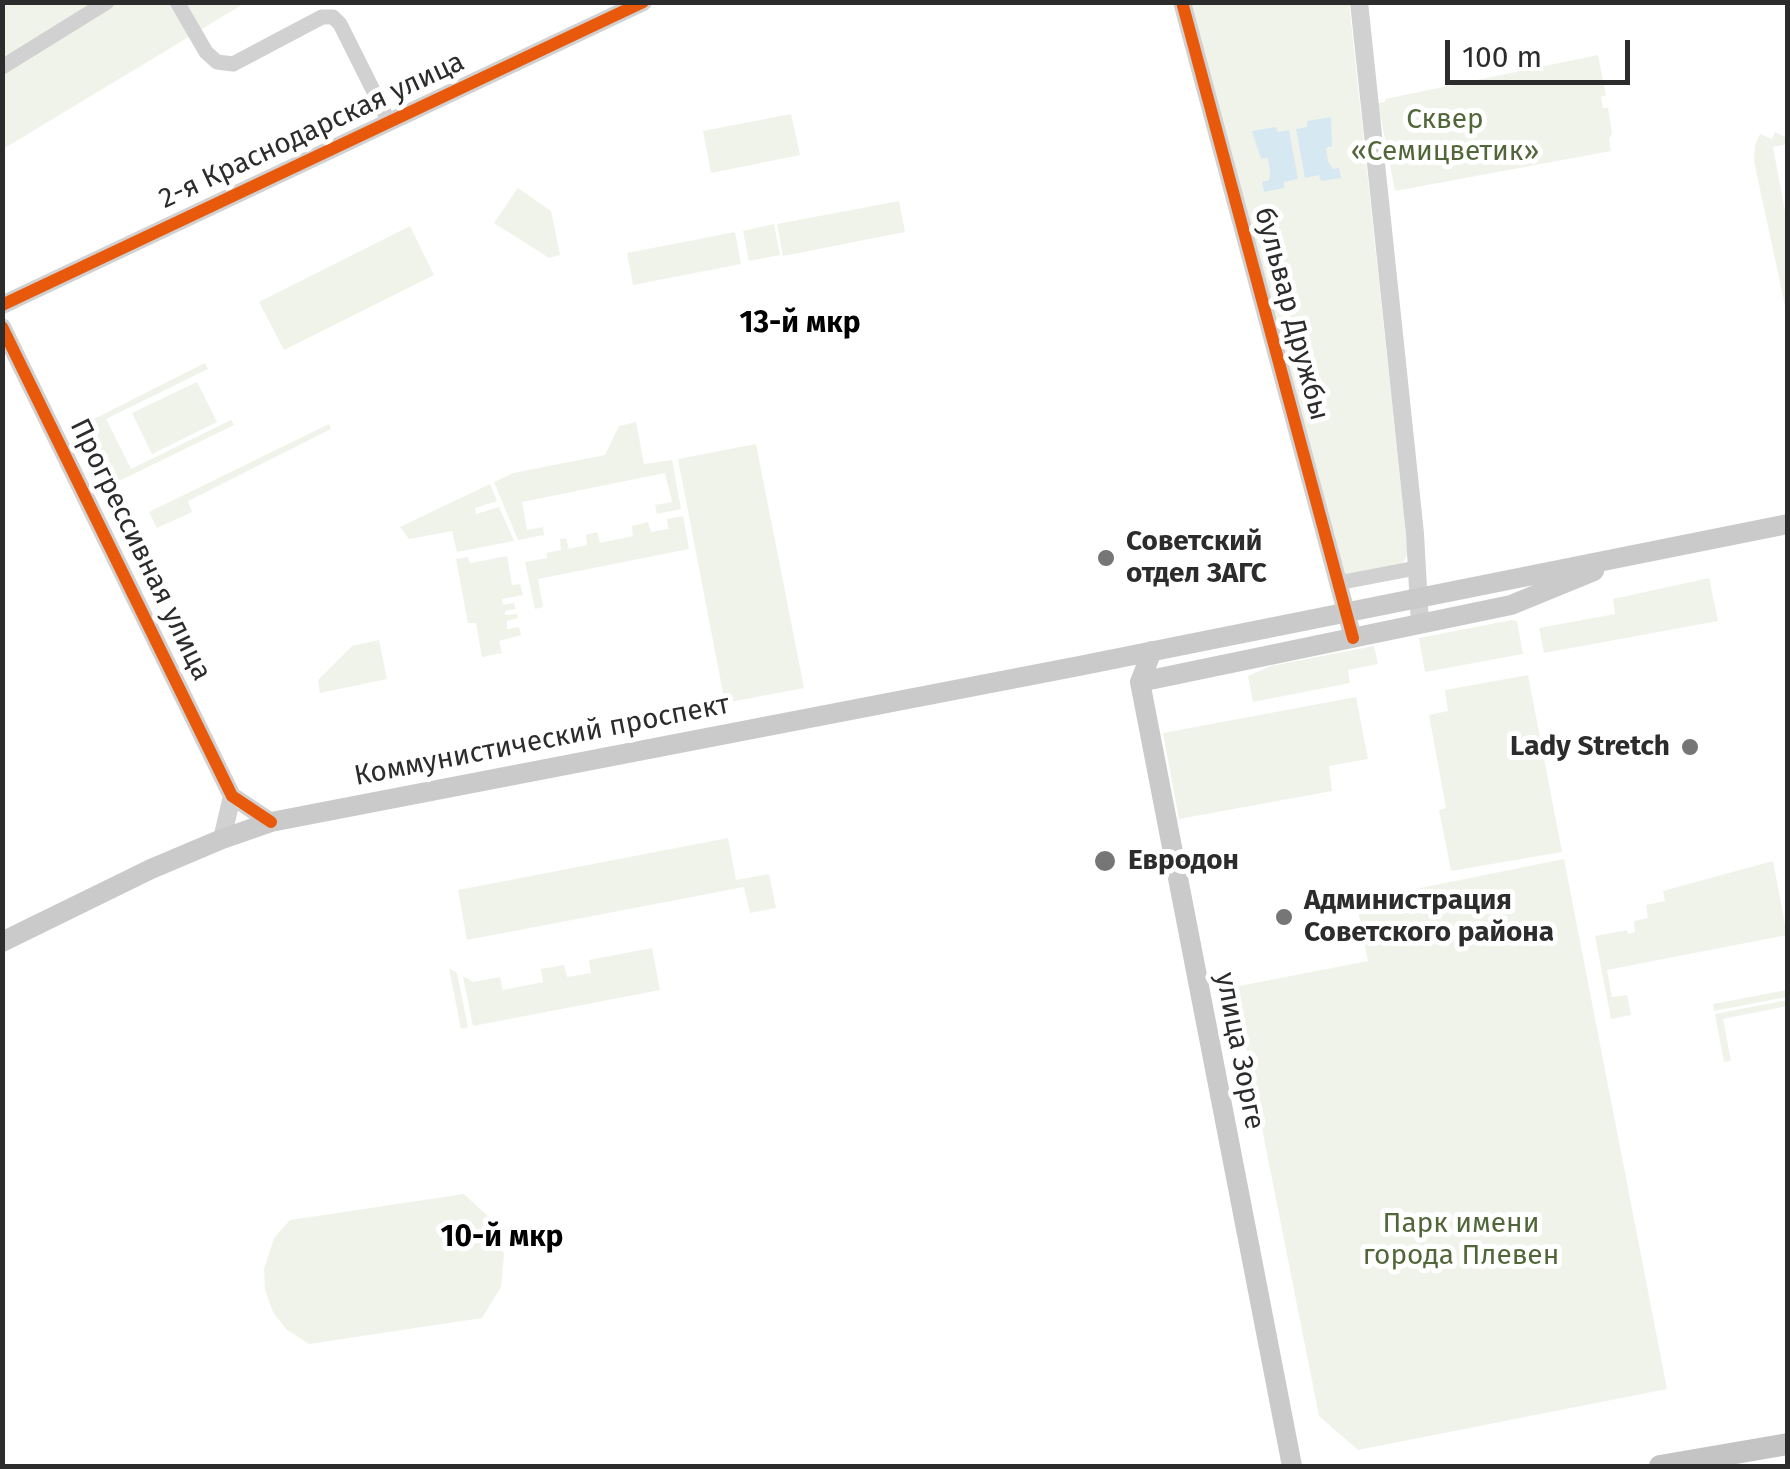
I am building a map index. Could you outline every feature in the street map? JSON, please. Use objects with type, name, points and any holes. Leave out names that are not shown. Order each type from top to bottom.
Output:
[{"type":"main road","name":"Коммунистический проспект","points":[[2,942],[151,869],[271,822],[1788,524]]},
{"type":"main road","name":"Коммунистический проспект","points":[[1140,682],[1511,605],[1633,555]]},
{"type":"main road","points":[[1114,659],[1140,682],[1152,651]]},
{"type":"main road","name":"улица Зорге","points":[[1140,682],[1293,1465]]},
{"type":"main road","points":[[1660,1466],[1788,1444]]},
{"type":"street","points":[[2,66],[106,2]]},
{"type":"street","points":[[177,2],[206,52],[217,62],[233,64],[322,17],[332,17],[340,24],[389,122]]},
{"type":"street","name":"2-я Краснодарская улица","points":[[2,305],[643,2]]},
{"type":"street","name":"бульвар Дружбы","points":[[1182,2],[1353,638]]},
{"type":"street","points":[[1359,2],[1420,624]]},
{"type":"street","name":"Прогрессивная улица","points":[[2,327],[232,796]]},
{"type":"street","points":[[1338,583],[1416,568]]},
{"type":"street","points":[[222,839],[232,796],[271,822]]},
{"type":"green space","points":[[3,3],[245,3],[3,149]]},
{"type":"green space","points":[[1186,3],[1349,3],[1408,553],[1403,563],[1343,575]]},
{"type":"green space","name":"Сквер «Семицветик»","points":[[1598,55],[1606,95],[1601,97],[1603,108],[1608,108],[1612,134],[1611,151],[1395,191],[1378,103]]},
{"type":"green space","points":[[791,114],[800,155],[711,173],[703,131]]},
{"type":"green space","points":[[1775,132],[1787,138],[1787,144],[1773,147],[1787,222],[1787,315],[1754,161],[1760,134],[1772,139]]},
{"type":"green space","points":[[518,188],[551,211],[560,255],[549,258],[494,223]]},
{"type":"green space","points":[[899,201],[905,232],[783,256],[777,224]]},
{"type":"green space","points":[[774,224],[780,255],[749,261],[743,231]]},
{"type":"green space","points":[[410,226],[434,275],[284,350],[259,302]]},
{"type":"green space","points":[[735,232],[741,264],[633,285],[627,253]]},
{"type":"green space","points":[[205,363],[208,369],[106,419],[131,469],[231,420],[234,425],[113,484],[125,517],[115,522],[70,431]]},
{"type":"green space","points":[[197,382],[217,422],[152,454],[132,413]]},
{"type":"green space","points":[[636,422],[644,464],[672,460],[681,509],[657,514],[655,505],[672,502],[665,473],[522,502],[527,530],[543,527],[544,535],[518,540],[494,482],[513,473],[605,455],[619,426]]},
{"type":"green space","points":[[329,424],[331,429],[188,501],[192,512],[157,528],[149,512]]},
{"type":"green space","points":[[756,444],[804,688],[725,703],[678,459]]},
{"type":"green space","points":[[490,484],[497,501],[475,508],[476,514],[499,507],[514,541],[457,552],[452,531],[409,539],[400,527]]},
{"type":"green space","points":[[683,516],[689,549],[538,579],[543,607],[535,609],[525,562],[547,558],[547,553],[561,550],[560,539],[566,538],[569,549],[587,545],[586,535],[597,532],[600,543],[633,536],[632,526],[648,522],[651,532],[668,529],[667,519]]},
{"type":"green space","points":[[507,556],[512,585],[520,584],[523,595],[502,599],[503,605],[514,603],[516,609],[505,611],[505,615],[517,614],[518,618],[507,621],[507,629],[519,627],[521,635],[499,641],[502,653],[482,657],[476,623],[468,623],[456,559],[468,557],[470,563]]},
{"type":"green space","points":[[1709,578],[1718,621],[1544,653],[1539,628],[1615,614],[1613,599]]},
{"type":"green space","points":[[1517,621],[1523,654],[1425,672],[1419,638]]},
{"type":"green space","points":[[379,640],[387,679],[320,693],[318,680],[352,646]]},
{"type":"green space","points":[[1374,646],[1378,664],[1348,670],[1350,683],[1253,702],[1248,676],[1271,666]]},
{"type":"green space","points":[[1528,675],[1562,852],[1451,871],[1439,810],[1446,808],[1429,715],[1448,711],[1445,690]]},
{"type":"green space","points":[[1356,697],[1368,759],[1329,766],[1332,791],[1179,819],[1163,733]]},
{"type":"green space","points":[[728,838],[736,880],[769,874],[776,908],[750,913],[744,887],[467,940],[458,890]]},
{"type":"green space","name":"Парк имени города Плевен","points":[[1564,859],[1667,1389],[1358,1450],[1319,1416],[1234,987],[1368,961],[1356,901]]},
{"type":"green space","points":[[1773,861],[1787,935],[1607,970],[1612,997],[1627,995],[1631,1015],[1611,1019],[1595,936],[1635,932],[1634,921],[1648,918],[1646,905],[1665,901],[1663,891]]},
{"type":"green space","points":[[652,948],[660,990],[473,1026],[463,976],[473,982],[500,977],[503,990],[543,982],[541,969],[564,965],[567,977],[591,973],[589,960]]},
{"type":"green space","points":[[449,968],[457,973],[468,1027],[461,1029]]},
{"type":"green space","points":[[1787,990],[1787,997],[1714,1011],[1713,1004]]},
{"type":"green space","points":[[1787,1000],[1787,1006],[1723,1019],[1731,1061],[1724,1062],[1715,1014]]},
{"type":"green space","points":[[464,1194],[492,1220],[504,1254],[501,1287],[482,1318],[309,1344],[287,1330],[273,1312],[265,1290],[264,1269],[274,1238],[290,1220]]},
{"type":"shaded area","points":[[1331,117],[1328,161],[1333,169],[1339,168],[1341,178],[1305,178],[1296,129],[1307,127],[1307,121]]},
{"type":"shaded area","points":[[1276,127],[1278,132],[1289,130],[1298,179],[1284,182],[1284,188],[1264,192],[1262,182],[1269,180],[1268,158],[1261,159],[1252,131]]},
{"type":"cycle path","points":[[2,305],[643,2]]},
{"type":"cycle path","points":[[1182,2],[1353,638]]},
{"type":"cycle path","points":[[2,327],[232,796],[271,822]]},
{"type":"place","name":"Советский отдел ЗАГС","points":[[1106,558]]},
{"type":"place","name":"Lady Stretch","points":[[1690,747]]},
{"type":"place","name":"Евродон","points":[[1105,861]]},
{"type":"place","name":"Администрация Советского района","points":[[1284,917]]},
{"type":"district","name":"13-й мкр","points":[[800,324]]},
{"type":"district","name":"10-й мкр","points":[[502,1238]]}]
